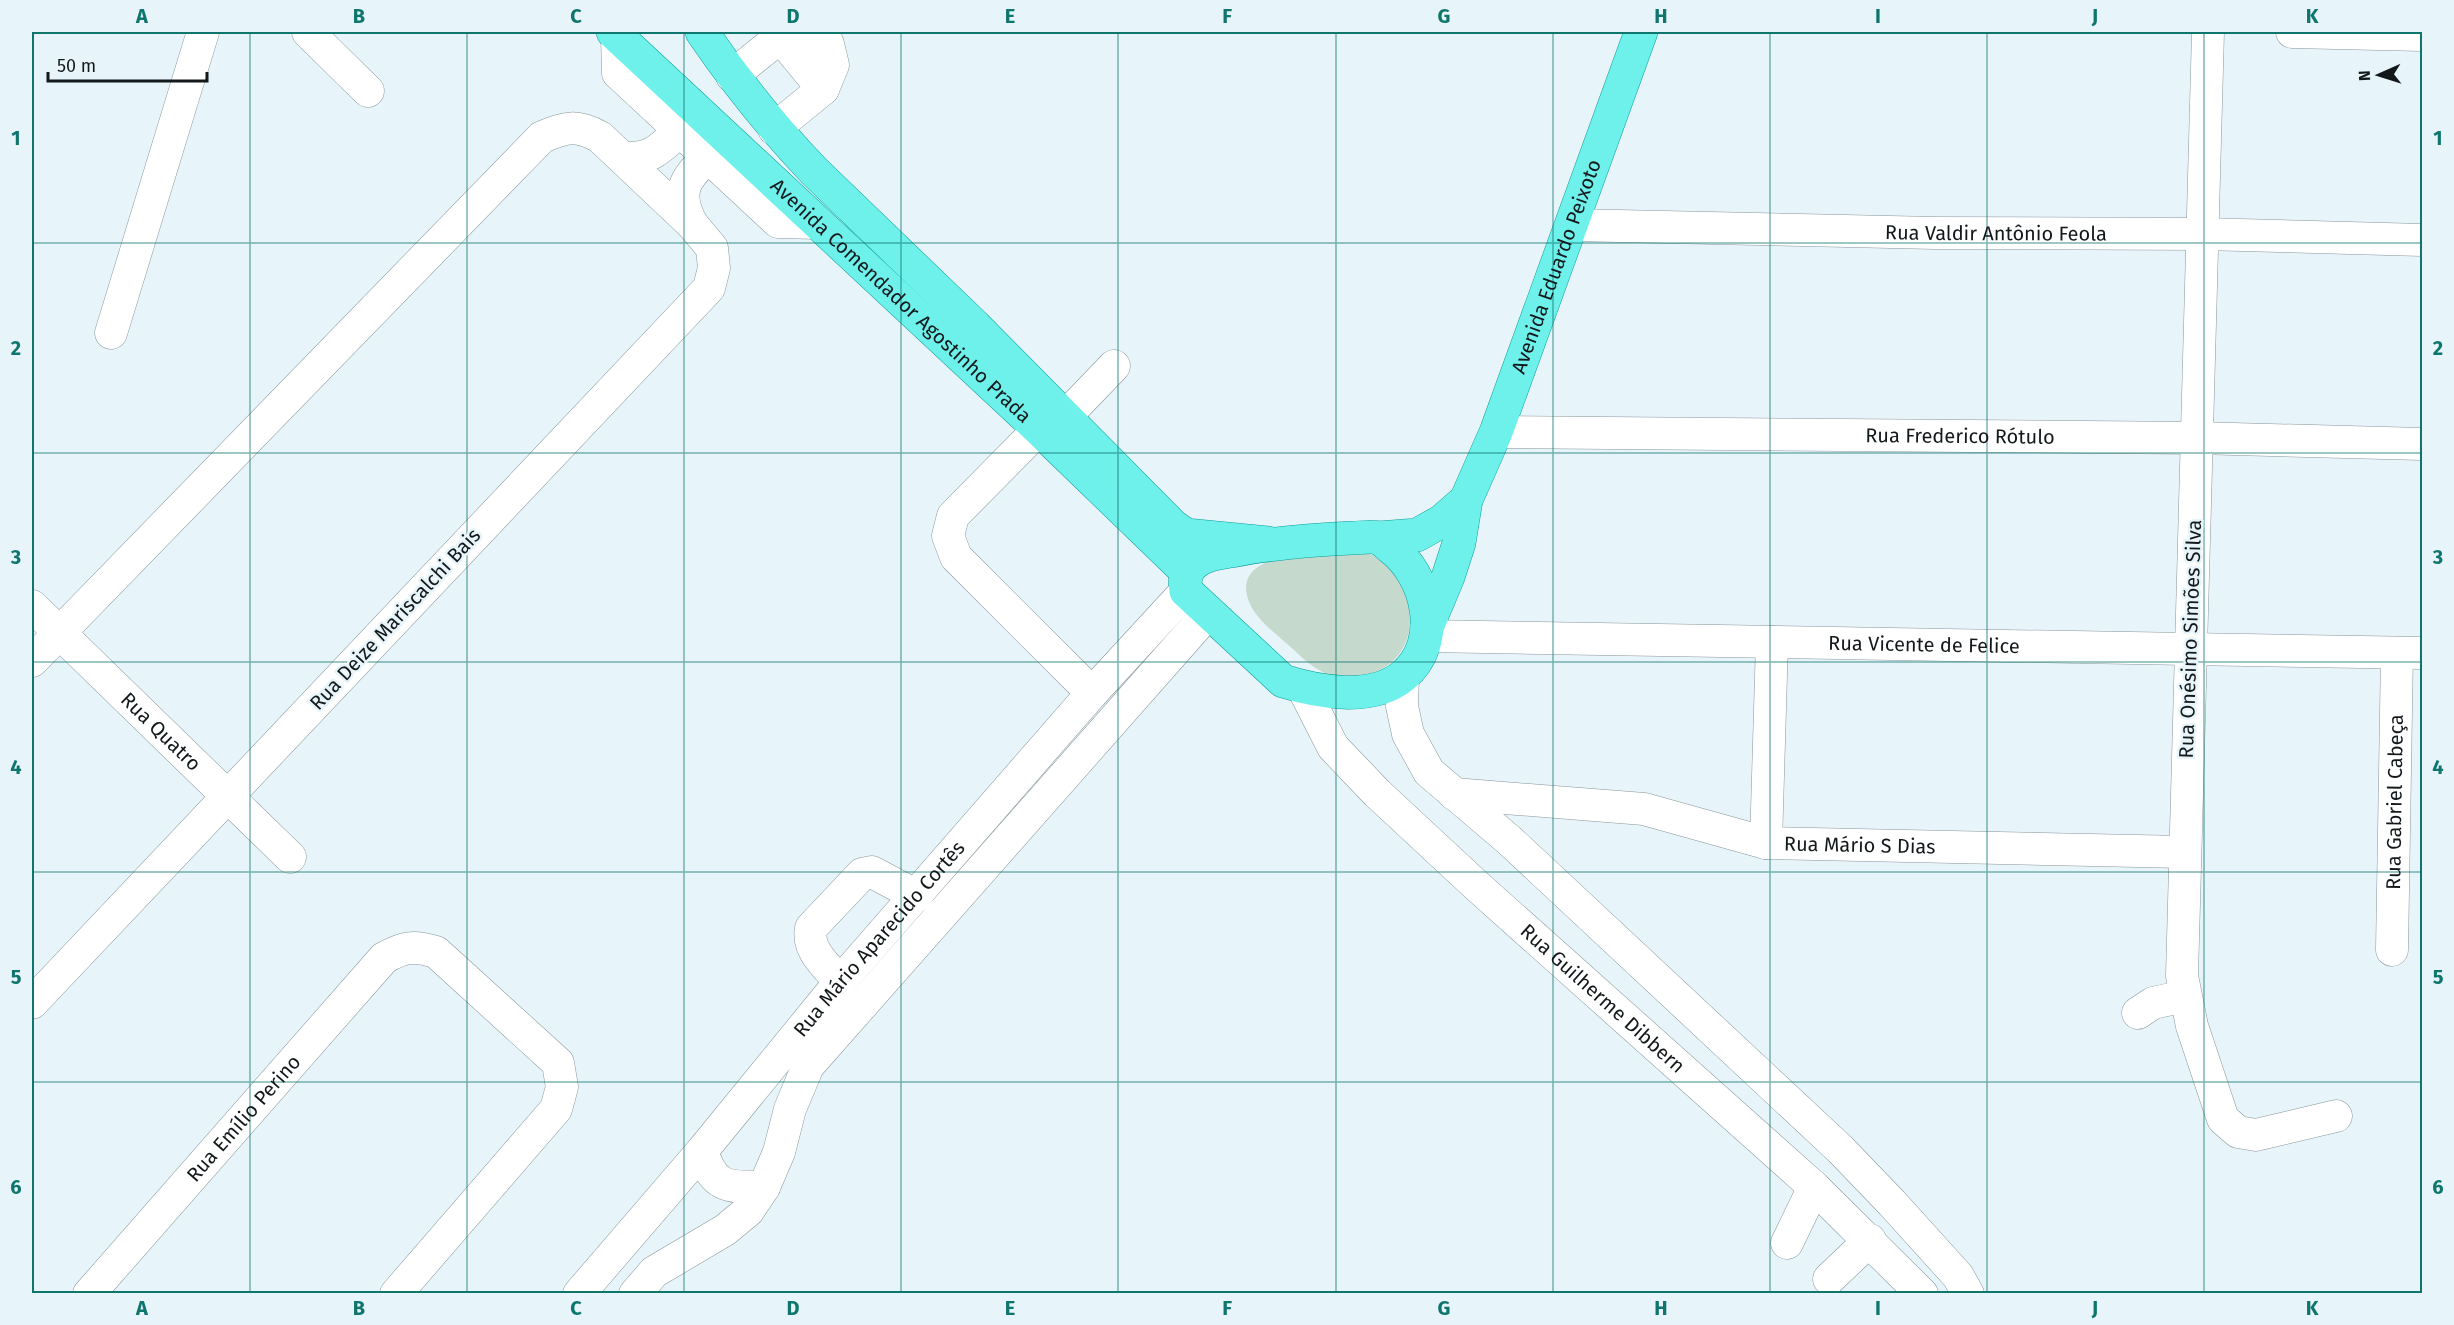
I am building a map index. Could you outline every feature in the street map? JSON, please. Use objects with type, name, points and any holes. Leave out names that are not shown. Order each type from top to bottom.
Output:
[{"type":"main road","name":"Avenida Comendador Agostinho Prada","points":[[702,32],[814,171],[1053,423],[1194,592]]},
{"type":"main road","name":"Avenida Eduardo Peixoto","points":[[1426,631],[1459,543],[1466,500],[1496,432],[1641,32]]},
{"type":"main road","name":"Avenida Comendador Agostinho Prada","points":[[617,33],[818,223],[1173,526],[1186,535],[1268,543]]},
{"type":"main road","name":"Avenida Eduardo Peixoto","points":[[1378,538],[1418,535],[1442,521],[1466,500]]},
{"type":"main road","points":[[1378,538],[1399,554],[1415,574],[1425,600],[1426,631],[1415,662],[1403,676],[1387,685],[1365,691],[1338,691],[1304,688],[1283,681],[1194,592],[1195,562],[1208,556],[1268,543],[1378,538]]},
{"type":"street","points":[[111,333],[204,32]]},
{"type":"street","points":[[308,32],[368,91]]},
{"type":"street","name":"Rua Onésimo Simões Silva","points":[[2208,32],[2182,976],[2192,1026],[2223,1119],[2238,1132],[2256,1135],[2336,1116]]},
{"type":"street","points":[[2292,32],[2422,34]]},
{"type":"street","points":[[617,33],[618,74],[778,222],[818,223]]},
{"type":"street","points":[[736,72],[780,37],[823,89],[778,124]]},
{"type":"street","name":"Rua Deize Mariscalchi Bais","points":[[32,660],[542,137],[565,128],[585,129],[600,137],[692,224],[712,248],[714,268],[709,288],[32,1003]]},
{"type":"street","points":[[622,157],[644,158],[660,149],[679,131]]},
{"type":"street","name":"Rua Deize Mariscalchi Bais","points":[[692,224],[684,210],[683,199],[687,176],[708,157]]},
{"type":"street","name":"Rua Valdir Antônio Feola","points":[[1572,225],[1935,233],[2203,234],[2422,240]]},
{"type":"street","points":[[1092,693],[956,557],[948,536],[953,516],[1114,366]]},
{"type":"street","name":"Rua Frederico Rótulo","points":[[1496,432],[2197,438],[2422,444]]},
{"type":"street","name":"Rua Mário Aparecido Cortês","points":[[579,1293],[702,1151],[840,982],[1092,693],[1194,592]]},
{"type":"street","name":"Rua Mário Aparecido Cortês","points":[[635,1293],[654,1272],[725,1230],[748,1211],[764,1187],[779,1152],[790,1109],[808,1066],[1194,592]]},
{"type":"street","name":"Rua Quatro","points":[[32,606],[290,857]]},
{"type":"street","name":"Rua Vicente de Felice","points":[[1426,631],[1772,642],[2410,653]]},
{"type":"street","points":[[1766,843],[1772,642]]},
{"type":"street","name":"Rua Gabriel Cabeça","points":[[2392,950],[2410,653]]},
{"type":"street","points":[[1403,676],[1402,706],[1408,734],[1429,772],[1509,840],[1840,1149],[1951,1268],[1968,1293]]},
{"type":"street","name":"Rua Guilherme Dibbern","points":[[1304,688],[1333,747],[1377,793],[1477,886],[1814,1187],[1922,1293]]},
{"type":"street","name":"Rua Mário S Dias","points":[[1454,794],[1542,799],[1644,809],[1766,843],[2184,852]]},
{"type":"street","points":[[1509,840],[1542,799]]},
{"type":"street","points":[[840,982],[812,948],[809,938],[811,928],[862,874],[867,872],[872,872],[917,896]]},
{"type":"street","name":"Rua Emílio Perino","points":[[89,1293],[384,958],[401,949],[420,948],[436,952],[558,1063],[562,1087],[556,1109],[396,1293]]},
{"type":"street","points":[[2138,1013],[2153,1003],[2185,996]]},
{"type":"street","points":[[702,1151],[708,1171],[721,1183],[736,1187],[764,1187]]},
{"type":"street","points":[[679,1178],[696,1182],[711,1191],[721,1208],[725,1230]]},
{"type":"street","points":[[1787,1243],[1814,1187]]},
{"type":"street","points":[[1829,1280],[1870,1240]]},
{"type":"green space","points":[[1351,552],[1373,555],[1389,568],[1401,583],[1408,601],[1410,620],[1407,638],[1399,654],[1385,667],[1366,675],[1344,678],[1318,670],[1268,627],[1251,606],[1247,583],[1253,571],[1266,563],[1301,555]]}]
